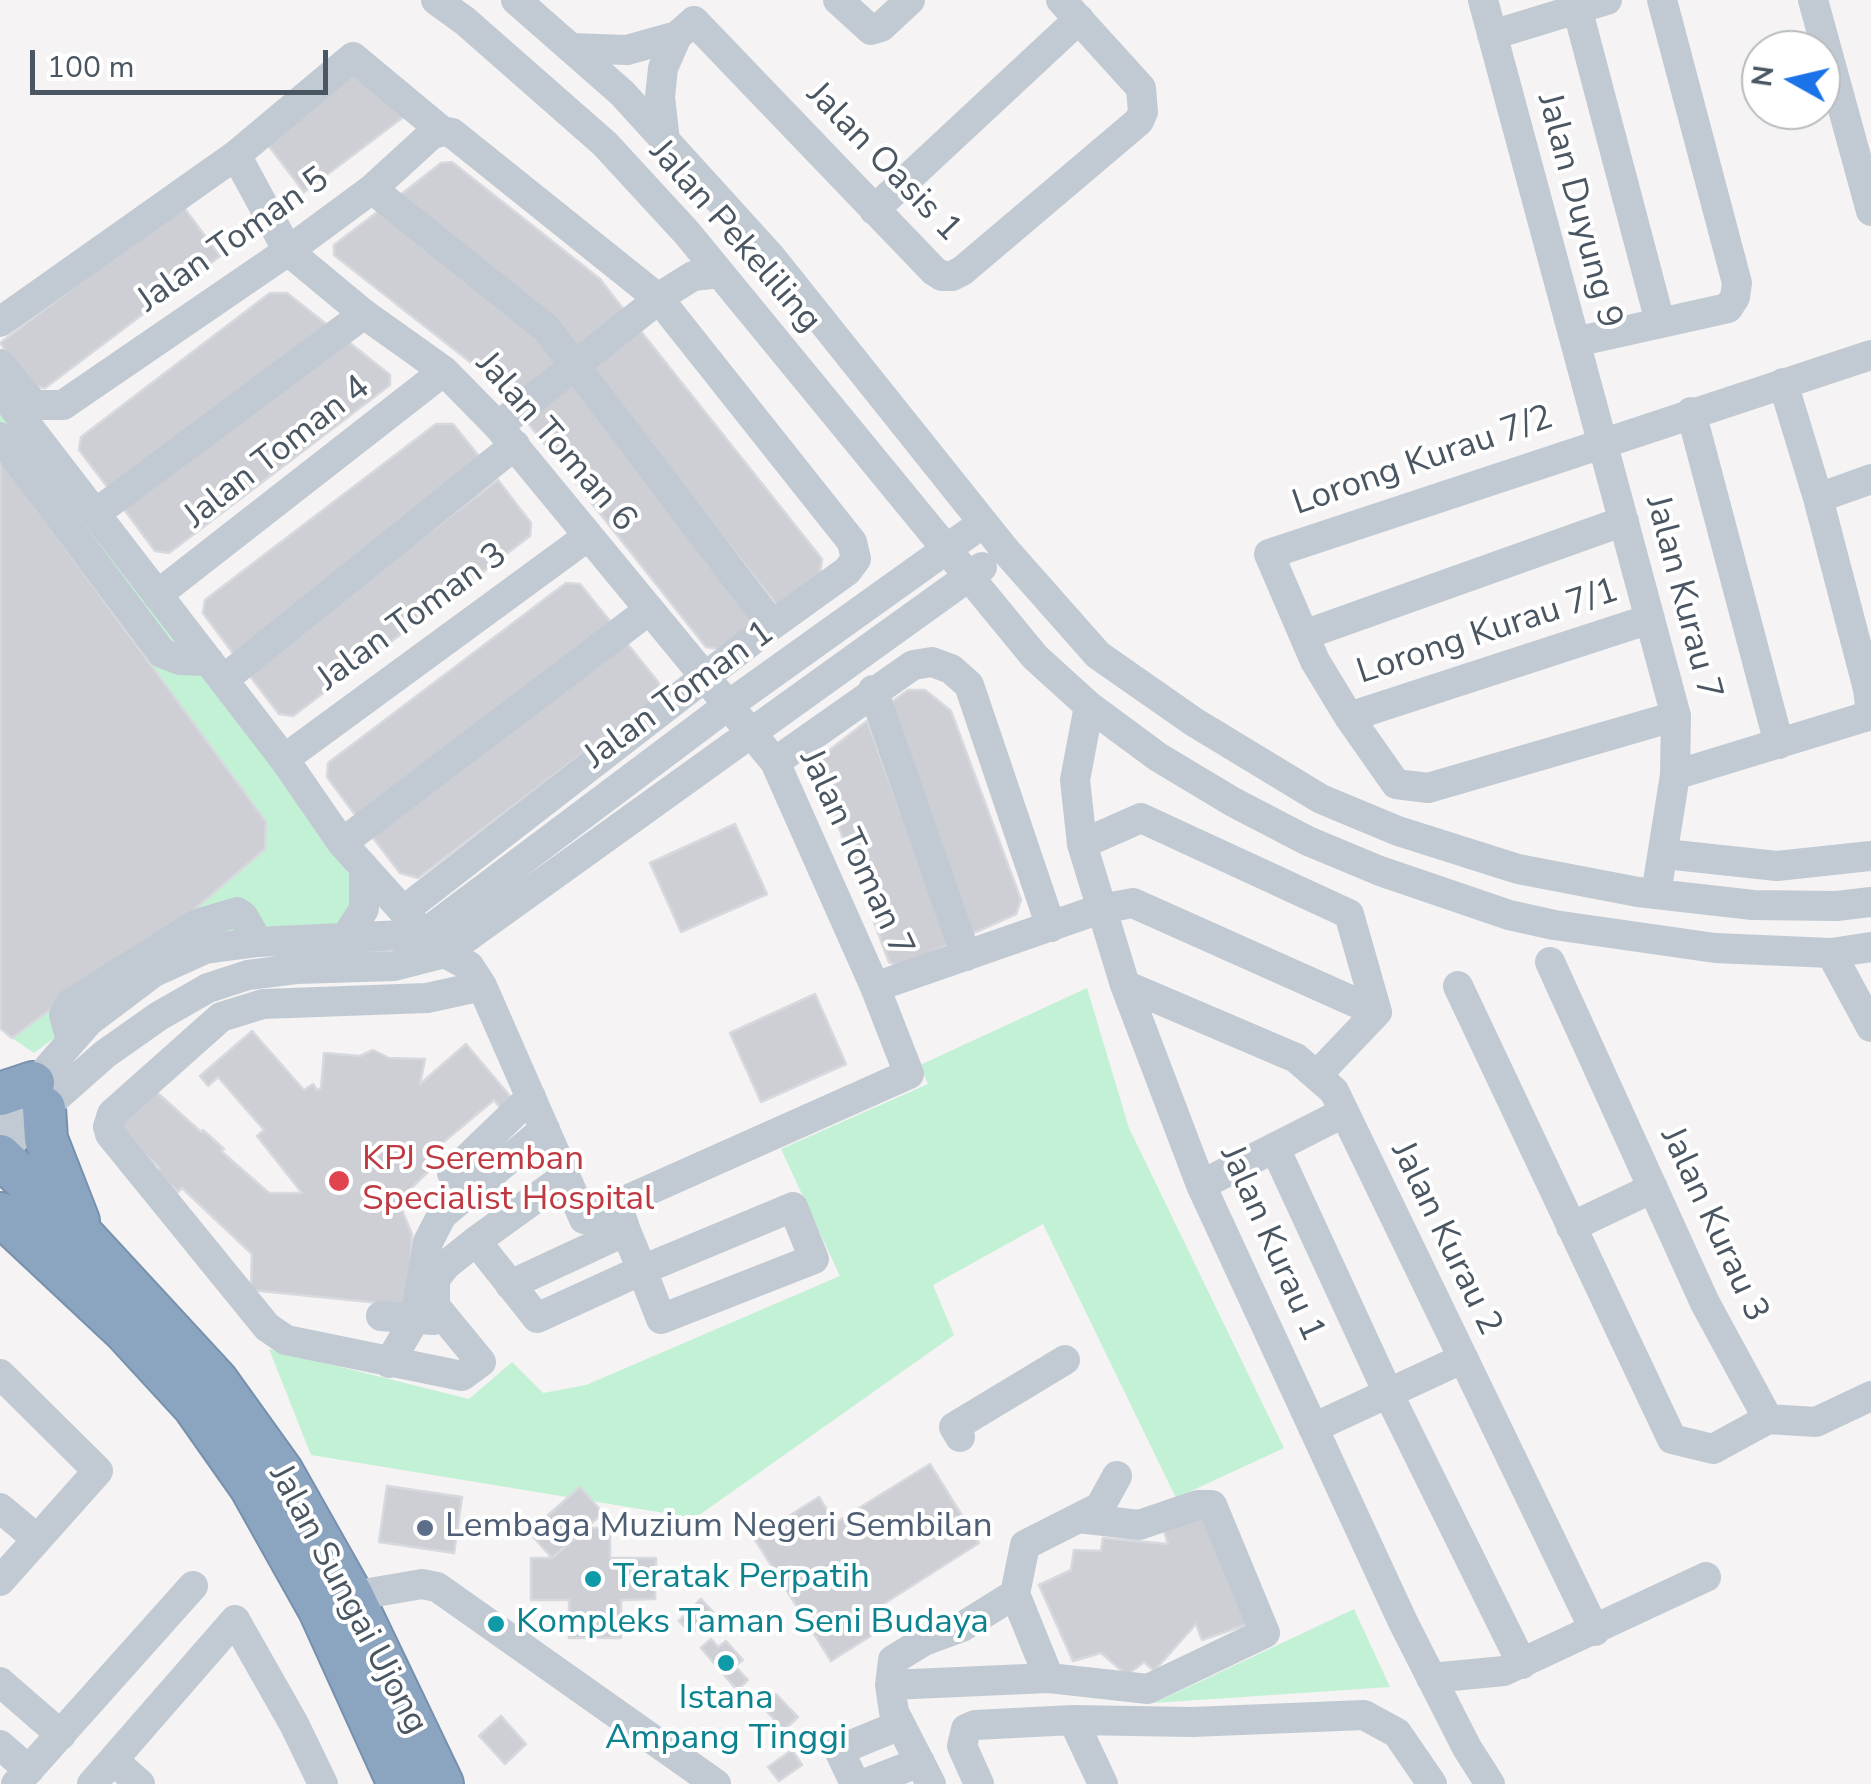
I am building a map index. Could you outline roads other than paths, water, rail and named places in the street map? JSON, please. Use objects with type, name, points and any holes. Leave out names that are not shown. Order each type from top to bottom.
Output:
[{"type":"highway","points":[[26,1095],[84,1237]]},
{"type":"highway","name":"Jalan Sungai Ujong","points":[[0,1155],[84,1237],[216,1380],[282,1472],[352,1596],[442,1784]]},
{"type":"highway","name":"Jalan Sungai Ujong","points":[[6,1222],[125,1331],[194,1406],[251,1486],[320,1610],[399,1784]]},
{"type":"street","name":"Jalan Pekeliling","points":[[436,0],[466,21],[604,144],[687,233],[1035,657],[1090,706],[1158,757],[1308,841],[1509,915],[1715,948],[1831,953],[1871,947]]},
{"type":"street","name":"Jalan Pekeliling","points":[[516,0],[622,94],[772,256],[983,523],[1098,655],[1194,722],[1320,798],[1398,831],[1518,870],[1656,894],[1767,906],[1871,902]]},
{"type":"street","points":[[838,0],[871,30],[881,28],[910,0]]},
{"type":"street","name":"Jalan Duyung 9","points":[[1483,0],[1601,442]]},
{"type":"street","points":[[1575,342],[1728,308],[1735,297],[1736,283],[1662,0]]},
{"type":"street","points":[[1814,0],[1871,211]]},
{"type":"street","points":[[1492,35],[1587,3],[1660,322]]},
{"type":"street","points":[[874,210],[1070,10]]},
{"type":"street","name":"Jalan Oasis 1","points":[[689,19],[934,271],[952,276],[1139,121],[1144,101],[1140,88],[1070,10]]},
{"type":"street","points":[[571,48],[628,50],[689,19]]},
{"type":"street","points":[[665,141],[663,68],[689,19]]},
{"type":"street","points":[[0,322],[236,156],[353,57],[442,132],[452,132],[664,295],[852,542],[856,559],[847,571],[772,624],[403,911]]},
{"type":"street","name":"Jalan Toman 5","points":[[63,405],[288,252],[372,189],[432,135],[442,132]]},
{"type":"street","name":"Jalan Toman 6","points":[[236,156],[288,252],[364,314],[444,371],[506,435],[587,537],[730,704]]},
{"type":"street","points":[[372,189],[547,329],[772,624]]},
{"type":"street","points":[[664,295],[682,268],[687,233]]},
{"type":"street","points":[[216,670],[506,435],[577,366],[664,295],[694,276],[720,273]]},
{"type":"street","points":[[96,514],[364,314]]},
{"type":"street","name":"Lorong Kurau 7/2","points":[[1304,635],[1269,554],[1871,355]]},
{"type":"street","points":[[0,364],[34,405],[63,405],[56,437],[58,466]]},
{"type":"street","name":"Jalan Toman 4","points":[[157,595],[444,371]]},
{"type":"street","points":[[1675,775],[1779,744],[1870,701],[1784,384]]},
{"type":"street","points":[[0,390],[284,759],[342,843],[434,943],[469,966],[482,986],[584,1219],[621,1218]]},
{"type":"street","points":[[1691,412],[1779,744]]},
{"type":"street","points":[[0,438],[162,653],[216,670]]},
{"type":"street","name":"Jalan Kurau 7","points":[[1601,442],[1676,716],[1675,775],[1656,894]]},
{"type":"street","points":[[1818,498],[1871,478]]},
{"type":"street","points":[[1624,521],[1304,635],[1349,717],[1396,784],[1428,788],[1676,716]]},
{"type":"street","name":"Jalan Toman 1","points":[[0,1123],[89,1021],[154,972],[205,949],[346,936],[434,943],[528,856],[730,704],[983,523]]},
{"type":"street","name":"Jalan Toman 3","points":[[284,759],[587,537]]},
{"type":"street","name":"Jalan Toman 1","points":[[0,1155],[26,1095],[106,1054],[159,1016],[208,988],[248,975],[296,969],[394,966],[434,943],[751,731],[1006,551]]},
{"type":"street","points":[[114,590],[115,576],[127,557]]},
{"type":"street","points":[[342,843],[649,610]]},
{"type":"street","name":"Lorong Kurau 7/1","points":[[1349,717],[1650,620]]},
{"type":"street","points":[[775,762],[913,665],[932,662],[951,669],[969,685],[1051,927]]},
{"type":"street","points":[[873,690],[966,956]]},
{"type":"street","name":"Jalan Toman 7","points":[[621,1218],[909,1074],[876,988],[775,762],[730,704]]},
{"type":"street","name":"Jalan Kurau 1","points":[[1090,706],[1075,780],[1082,844],[1125,985],[1201,1186],[1431,1678],[1490,1784]]},
{"type":"street","points":[[1082,844],[1141,818],[1349,914],[1377,1012]]},
{"type":"street","points":[[507,831],[528,856]]},
{"type":"street","points":[[1664,854],[1777,866],[1871,856]]},
{"type":"street","points":[[346,936],[364,909],[364,867]]},
{"type":"street","points":[[876,988],[1100,909],[1132,902],[1377,1012]]},
{"type":"street","points":[[71,1040],[64,1009],[198,924],[228,913],[241,913],[258,942]]},
{"type":"street","points":[[1831,953],[1871,1028]]},
{"type":"street","name":"Jalan Kurau 3","points":[[1550,962],[1704,1302],[1768,1419]]},
{"type":"street","name":"Jalan Kurau 2","points":[[1125,985],[1296,1058],[1334,1091],[1595,1631]]},
{"type":"street","points":[[482,986],[428,998],[245,1008],[222,1017],[112,1114],[110,1134],[267,1327],[286,1340],[462,1376],[481,1362],[434,1306],[433,1287],[440,1271],[566,1177]]},
{"type":"street","points":[[1458,986],[1672,1439],[1713,1449],[1768,1419],[1816,1422],[1871,1396]]},
{"type":"street","points":[[1318,1074],[1377,1012]]},
{"type":"street","points":[[452,1173],[531,1097]]},
{"type":"street","points":[[1201,1186],[1344,1113]]},
{"type":"street","points":[[389,1364],[416,1318],[428,1242],[442,1214],[545,1129]]},
{"type":"street","points":[[1275,1148],[1388,1392],[1522,1664]]},
{"type":"street","points":[[1571,1228],[1653,1188]]},
{"type":"street","points":[[465,1251],[510,1285],[537,1318],[642,1270],[793,1206],[814,1259],[661,1319],[642,1270],[621,1218]]},
{"type":"street","points":[[510,1285],[621,1218]]},
{"type":"street","points":[[428,1242],[436,1259],[465,1251]]},
{"type":"street","points":[[381,1316],[446,1322]]},
{"type":"street","points":[[1313,1428],[1462,1359]]},
{"type":"street","points":[[960,1437],[954,1428],[1065,1360]]},
{"type":"street","points":[[0,1374],[98,1471],[0,1580]]},
{"type":"street","points":[[916,1756],[890,1686],[893,1660],[924,1641],[962,1627],[1006,1600],[1025,1545],[1100,1506],[1117,1476]]},
{"type":"street","points":[[890,1686],[1039,1678],[1148,1689],[1265,1633],[1212,1505],[1198,1505],[1140,1524],[1078,1518]]},
{"type":"street","points":[[0,1508],[36,1539]]},
{"type":"street","points":[[1431,1678],[1488,1674],[1522,1664],[1706,1577]]},
{"type":"street","points":[[352,1596],[422,1584],[437,1587],[716,1784]]},
{"type":"street","points":[[0,1745],[22,1777],[193,1586]]},
{"type":"street","points":[[1006,1600],[1039,1678]]},
{"type":"street","points":[[92,1784],[236,1620],[324,1784]]},
{"type":"street","points":[[0,1682],[60,1735]]},
{"type":"street","points":[[978,1784],[963,1755],[962,1736],[966,1729],[975,1726],[1073,1720],[1192,1722],[1364,1715],[1398,1732],[1432,1784]]},
{"type":"street","points":[[1073,1720],[1103,1784]]},
{"type":"street","points":[[864,1784],[944,1745],[963,1755]]},
{"type":"street","points":[[855,1784],[839,1750],[916,1756]]},
{"type":"street","points":[[113,1760],[140,1784]]},
{"type":"place","name":"KPJ Seremban Specialist Hospital","points":[[339,1181]]},
{"type":"place","name":"Lembaga Muzium Negeri Sembilan","points":[[425,1528]]},
{"type":"place","name":"Teratak Perpatih","points":[[593,1579]]},
{"type":"place","name":"Kompleks Taman Seni Budaya","points":[[496,1624]]},
{"type":"place","name":"Istana Ampang Tinggi","points":[[726,1663]]}]
